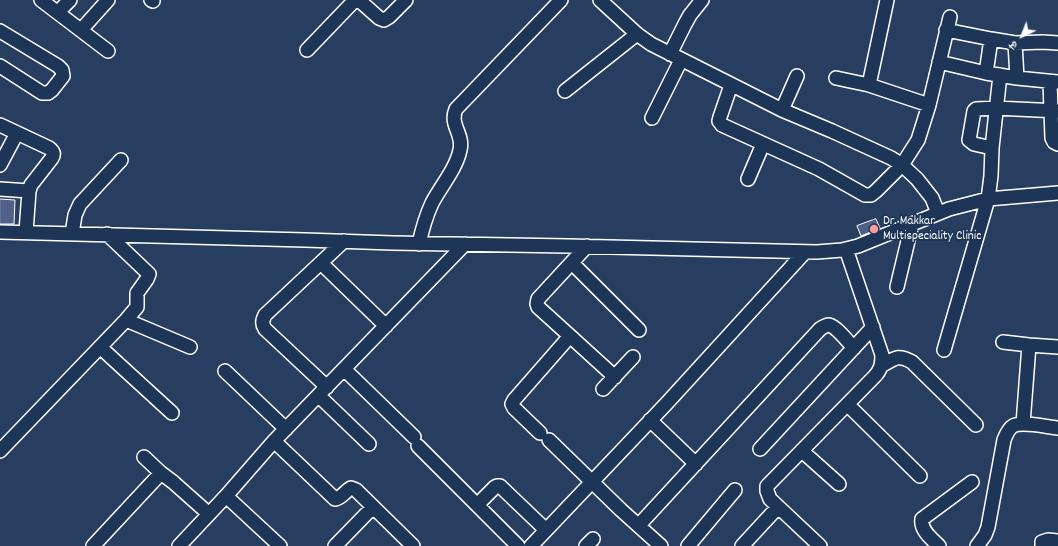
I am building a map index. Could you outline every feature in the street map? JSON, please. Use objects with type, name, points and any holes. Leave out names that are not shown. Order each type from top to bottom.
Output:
[{"type":"street","points":[[41,0],[108,51]]},
{"type":"street","points":[[58,12],[70,0]]},
{"type":"street","points":[[81,30],[108,0]]},
{"type":"street","points":[[307,50],[355,0],[361,2],[379,18],[384,20],[406,0]]},
{"type":"street","points":[[419,244],[428,211],[456,163],[460,152],[460,138],[453,116],[456,109],[561,0]]},
{"type":"street","points":[[600,0],[637,34],[651,44],[782,110],[891,158],[902,165],[917,179],[932,198],[938,213]]},
{"type":"street","points":[[652,118],[676,57],[684,24],[702,0]]},
{"type":"street","points":[[868,85],[887,0]]},
{"type":"street","points":[[731,85],[719,121],[725,128],[819,169],[865,195],[871,194],[876,192],[902,165],[918,140],[929,105],[950,17]]},
{"type":"street","points":[[946,30],[1015,43],[1058,43]]},
{"type":"street","points":[[0,31],[58,66],[62,70],[63,76],[48,93],[42,92],[0,66]]},
{"type":"street","points":[[565,91],[637,34]]},
{"type":"street","points":[[986,72],[991,39]]},
{"type":"street","points":[[1015,43],[1017,78]]},
{"type":"street","points":[[939,62],[1017,78],[1054,82],[1055,111],[1052,138],[1054,142],[1058,144]]},
{"type":"street","points":[[944,350],[988,199],[1000,75]]},
{"type":"street","points":[[782,110],[797,76]]},
{"type":"street","points":[[836,78],[868,85],[929,105]]},
{"type":"street","points":[[992,148],[974,144],[969,140],[974,111],[979,109],[996,108],[1055,111]]},
{"type":"street","points":[[0,125],[49,148],[53,151],[54,155],[31,185],[29,190],[26,232]]},
{"type":"street","points":[[0,166],[17,133]]},
{"type":"street","points":[[748,179],[763,144]]},
{"type":"street","points":[[72,234],[75,215],[80,204],[121,160]]},
{"type":"street","points":[[0,189],[29,190]]},
{"type":"street","points":[[0,232],[419,244],[587,246],[817,252],[846,249],[858,246],[949,209],[988,199],[1058,193]]},
{"type":"street","points":[[897,287],[912,224]]},
{"type":"street","points":[[0,451],[137,307],[137,293],[149,274],[107,234]]},
{"type":"street","points":[[344,241],[265,315],[262,325],[369,444]]},
{"type":"street","points":[[179,546],[226,496],[274,441],[465,244]]},
{"type":"street","points":[[587,246],[538,299],[536,304],[615,377]]},
{"type":"street","points":[[820,546],[770,499],[767,486],[848,405],[879,372],[882,366],[882,355],[846,249]]},
{"type":"street","points":[[531,546],[805,252]]},
{"type":"street","points":[[321,263],[386,326]]},
{"type":"street","points":[[572,263],[639,330]]},
{"type":"street","points":[[126,320],[190,347]]},
{"type":"street","points":[[639,525],[820,329],[830,325],[836,329],[854,348]]},
{"type":"street","points":[[760,449],[873,327]]},
{"type":"street","points":[[570,336],[512,404],[514,408],[621,510],[661,546]]},
{"type":"street","points":[[1003,342],[1058,346]]},
{"type":"street","points":[[1023,424],[1029,345]]},
{"type":"street","points":[[100,347],[172,414]]},
{"type":"street","points":[[882,366],[898,357],[912,362],[976,425]]},
{"type":"street","points":[[603,389],[633,358]]},
{"type":"street","points":[[344,369],[518,546]]},
{"type":"street","points":[[225,371],[286,429]]},
{"type":"street","points":[[848,405],[920,476]]},
{"type":"street","points":[[650,420],[696,464]]},
{"type":"street","points":[[977,546],[985,535],[988,527],[1006,432],[1013,426],[1023,424],[1058,428]]},
{"type":"street","points":[[274,441],[335,499],[339,498],[351,488],[356,490],[413,546]]},
{"type":"street","points":[[802,451],[839,484]]},
{"type":"street","points":[[144,457],[209,514]]},
{"type":"street","points":[[93,546],[161,473]]},
{"type":"street","points":[[939,546],[924,529],[922,519],[972,482]]},
{"type":"street","points":[[477,505],[495,487],[500,486],[546,530]]},
{"type":"street","points":[[688,546],[735,490]]},
{"type":"street","points":[[226,496],[280,546]]},
{"type":"street","points":[[335,546],[373,507]]},
{"type":"street","points":[[744,545],[778,507]]},
{"type":"street","points":[[1042,546],[1042,542],[1048,540],[1058,541]]},
{"type":"building","points":[[0,199],[15,200],[14,224],[0,224]]},
{"type":"building","points":[[876,219],[880,228],[861,236],[857,226]]},
{"type":"place","name":"Dr. Makkar Multispeciality Clinic","points":[[874,229]]}]
